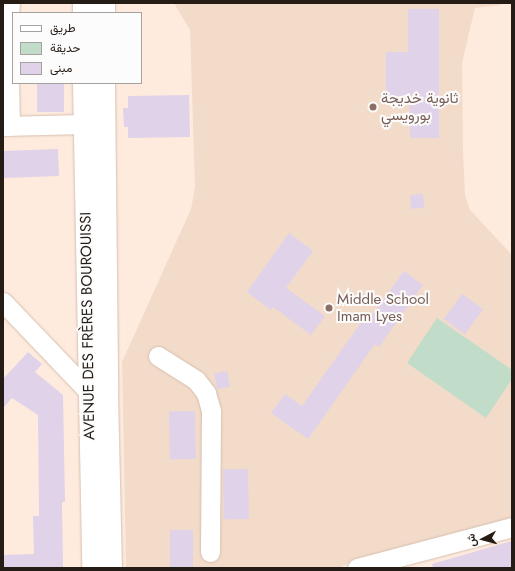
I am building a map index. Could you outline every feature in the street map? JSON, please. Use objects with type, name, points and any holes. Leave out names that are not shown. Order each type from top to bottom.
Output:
[{"type":"main road","name":"AVENUE DES FRÈRES BOUROUISSI","points":[[84,84],[84,124],[98,393],[93,568]]},
{"type":"main road","points":[[104,84],[98,393],[111,568]]},
{"type":"street","points":[[10,3],[6,126],[84,124]]},
{"type":"street","points":[[3,302],[98,393]]},
{"type":"street","points":[[158,356],[196,380],[206,393],[211,410],[210,552]]},
{"type":"street","points":[[357,568],[512,527]]},
{"type":"shaded area","name":"Middle School Imam Lyes","points":[[174,3],[501,3],[501,5],[475,8],[462,63],[463,150],[465,195],[470,210],[512,255],[512,520],[342,566],[341,568],[126,568],[122,362],[191,209],[195,187],[190,30]]},
{"type":"green space","points":[[437,318],[512,370],[512,379],[486,418],[407,363]]},
{"type":"building","points":[[408,9],[439,9],[439,138],[410,138],[409,96],[386,96],[386,52],[408,52]]},
{"type":"building","points":[[37,84],[64,84],[64,112],[37,112]]},
{"type":"building","points":[[189,95],[190,137],[128,138],[128,127],[124,127],[123,108],[128,108],[128,96]]},
{"type":"building","points":[[58,149],[59,176],[4,178],[3,151]]},
{"type":"building","points":[[423,194],[424,208],[411,209],[410,195]]},
{"type":"building","points":[[289,233],[313,251],[286,288],[325,316],[311,335],[273,307],[271,310],[247,292]]},
{"type":"building","points":[[404,271],[423,285],[379,347],[375,344],[308,439],[271,413],[285,394],[302,406],[362,321],[366,324]]},
{"type":"building","points":[[462,294],[483,309],[465,334],[444,319]]},
{"type":"building","points":[[28,352],[42,364],[35,372],[63,395],[65,502],[62,502],[63,568],[3,568],[3,555],[34,554],[33,516],[39,516],[38,415],[12,398],[3,408],[3,379]]},
{"type":"building","points":[[227,371],[230,387],[217,389],[214,373]]},
{"type":"building","points":[[169,411],[195,411],[196,459],[170,459]]},
{"type":"building","points":[[223,469],[248,469],[249,519],[224,519]]},
{"type":"building","points":[[170,530],[193,530],[193,568],[170,568]]},
{"type":"building","points":[[512,541],[512,568],[433,568],[432,564]]},
{"type":"place","name":"ثانوية خديجة بورويسي","points":[[373,107]]},
{"type":"place","name":"Middle School Imam Lyes","points":[[329,308]]}]
